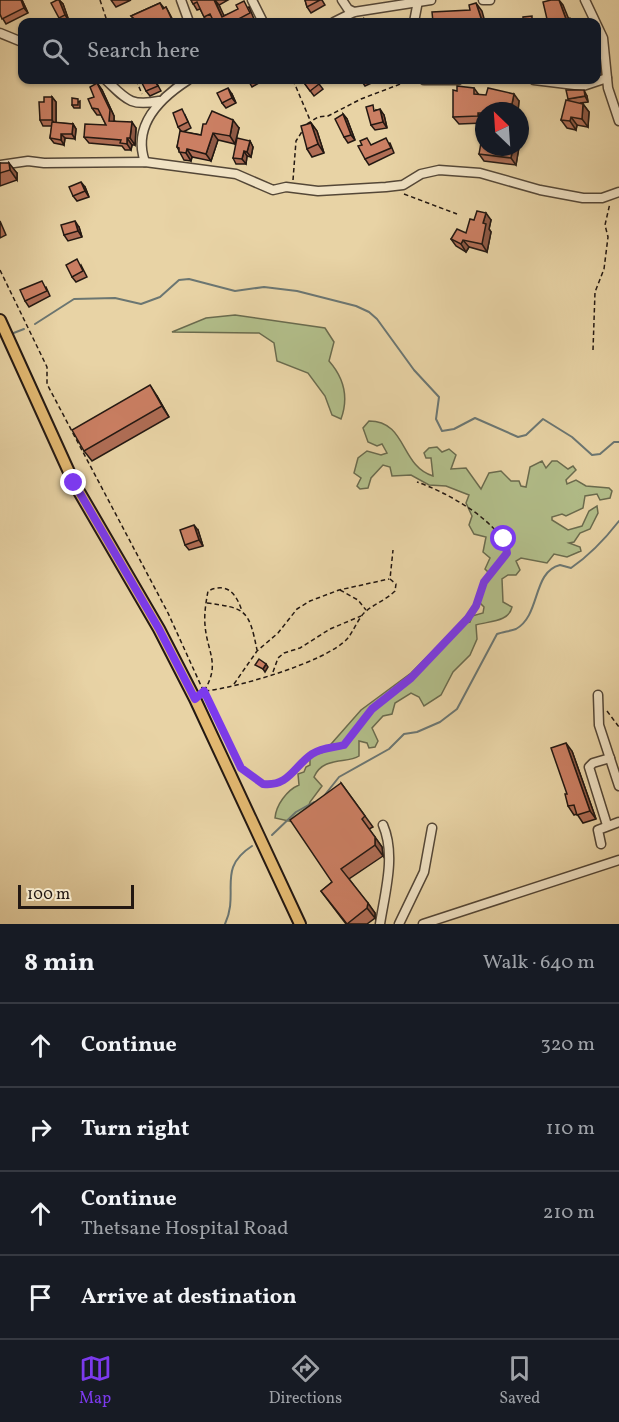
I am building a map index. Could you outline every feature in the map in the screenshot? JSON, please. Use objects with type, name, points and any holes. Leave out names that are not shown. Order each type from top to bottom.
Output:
[{"type":"main road","points":[[0,320],[78,491],[200,695],[300,924]]},
{"type":"street","points":[[181,0],[188,18]]},
{"type":"street","points":[[252,0],[261,18]]},
{"type":"street","points":[[342,0],[348,9],[354,12]]},
{"type":"street","points":[[342,18],[354,12],[431,0]]},
{"type":"street","points":[[483,0],[490,0]]},
{"type":"street","points":[[585,0],[594,18]]},
{"type":"street","points":[[415,18],[418,1]]},
{"type":"street","points":[[0,33],[18,40]]},
{"type":"street","points":[[601,34],[607,78],[619,121]]},
{"type":"street","points":[[601,80],[607,78]]},
{"type":"street","points":[[110,84],[129,101],[144,104],[160,101]]},
{"type":"street","points":[[145,162],[141,152],[147,120],[160,101],[183,84]]},
{"type":"street","points":[[567,84],[583,86],[589,84]]},
{"type":"street","points":[[0,165],[28,161],[44,164],[145,162],[236,174],[273,190],[286,187],[318,191],[403,185],[421,174],[439,170],[480,173],[566,195],[594,199],[615,194]]},
{"type":"street","points":[[598,695],[599,725],[619,786]]},
{"type":"street","points":[[607,825],[589,767],[593,763],[610,758]]},
{"type":"street","points":[[601,844],[598,830],[619,822]]},
{"type":"street","points":[[380,924],[389,851],[389,839],[383,825]]},
{"type":"street","points":[[399,924],[424,872],[432,828]]},
{"type":"street","points":[[423,924],[619,860]]},
{"type":"path","points":[[100,0],[106,18]]},
{"type":"path","points":[[137,84],[144,104]]},
{"type":"path","points":[[295,84],[310,120]]},
{"type":"path","points":[[286,187],[295,173],[296,141],[310,120],[328,116],[361,99],[400,84]]},
{"type":"path","points":[[404,194],[458,214]]},
{"type":"path","points":[[593,350],[595,292],[604,269],[608,237],[606,225],[615,194]]},
{"type":"path","points":[[0,270],[43,358],[47,384],[168,613],[200,695],[241,768],[263,784],[283,782],[313,753],[348,742],[372,709],[411,678],[468,618],[476,606],[484,582],[507,553],[504,539],[484,518],[417,482]]},
{"type":"path","points":[[390,579],[393,550]]},
{"type":"path","points":[[200,695],[249,683],[335,648],[348,638],[366,610],[386,601],[395,591],[396,584],[390,579]]},
{"type":"path","points":[[234,685],[257,651],[278,633],[297,609],[317,597],[390,579]]},
{"type":"path","points":[[200,695],[212,675],[214,662],[205,626],[205,603],[208,591],[216,587],[228,588],[235,594],[251,625],[257,651]]},
{"type":"path","points":[[339,590],[358,600],[366,610]]},
{"type":"path","points":[[205,603],[238,607],[242,611]]},
{"type":"path","points":[[272,674],[278,658],[284,653],[300,648],[330,629],[362,616]]},
{"type":"path","points":[[600,711],[609,711],[619,727]]},
{"type":"green space","points":[[235,315],[325,328],[334,342],[329,361],[344,388],[345,403],[341,419],[332,415],[325,396],[308,373],[277,361],[274,343],[259,333],[172,332],[206,318]]},
{"type":"green space","points":[[369,421],[381,423],[390,428],[414,463],[422,471],[433,476],[431,458],[426,458],[424,453],[429,448],[437,447],[442,452],[449,449],[456,455],[451,469],[466,468],[481,489],[489,473],[501,471],[511,481],[519,481],[521,486],[526,487],[530,467],[542,461],[546,468],[552,461],[557,461],[568,469],[573,466],[576,470],[566,480],[567,484],[576,480],[586,486],[609,488],[612,491],[610,498],[600,500],[597,494],[585,496],[583,508],[566,516],[562,514],[552,517],[552,520],[568,530],[582,526],[589,511],[597,506],[598,513],[590,529],[580,533],[574,542],[569,543],[580,547],[581,551],[567,557],[554,554],[547,563],[521,558],[516,561],[520,570],[516,575],[508,575],[502,579],[503,602],[512,607],[510,612],[498,620],[476,625],[477,639],[470,655],[453,672],[441,695],[424,706],[419,697],[411,693],[395,703],[392,714],[383,716],[372,728],[378,741],[375,747],[369,748],[367,743],[359,741],[359,756],[329,763],[318,770],[314,777],[322,786],[310,802],[307,811],[293,822],[275,818],[276,813],[286,794],[299,785],[298,774],[304,772],[310,765],[310,756],[324,752],[361,710],[411,673],[460,624],[470,622],[472,616],[483,613],[484,607],[477,600],[485,585],[488,572],[485,569],[490,558],[483,552],[486,537],[474,534],[469,525],[472,516],[466,503],[469,495],[446,486],[429,485],[411,475],[392,476],[390,467],[383,465],[371,478],[368,488],[360,489],[357,486],[361,478],[354,473],[358,458],[367,451],[381,455],[387,453],[382,444],[377,446],[368,442],[363,428]]},
{"type":"building","points":[[0,0],[21,0],[24,8],[2,19]]},
{"type":"building","points":[[57,0],[65,15],[59,18],[51,3]]},
{"type":"building","points":[[191,0],[214,0],[222,17],[238,9],[236,5],[244,1],[250,13],[241,18],[212,18],[210,14],[204,17],[197,2],[193,4]]},
{"type":"building","points":[[305,0],[320,0],[307,7]]},
{"type":"building","points":[[559,0],[566,18],[547,18],[543,2]]},
{"type":"building","points":[[160,3],[163,9],[166,7],[171,18],[133,18],[131,16]]},
{"type":"building","points":[[476,3],[481,18],[433,18],[432,12],[470,10],[469,5]]},
{"type":"building","points":[[97,84],[110,110],[109,121],[132,122],[127,144],[120,143],[121,140],[84,137],[85,124],[106,125],[98,109],[92,108],[88,99],[94,97],[90,87]]},
{"type":"building","points":[[142,84],[157,84],[158,86],[146,91]]},
{"type":"building","points":[[305,84],[319,84],[310,91]]},
{"type":"building","points":[[457,86],[474,88],[474,94],[486,95],[488,88],[514,94],[512,102],[475,102],[475,116],[453,117],[453,90],[457,91]]},
{"type":"building","points":[[228,88],[232,98],[222,103],[217,93]]},
{"type":"building","points":[[566,90],[584,90],[585,96],[568,99]]},
{"type":"building","points":[[44,97],[52,97],[52,120],[40,120],[39,102],[44,102]]},
{"type":"building","points":[[72,98],[78,99],[78,105],[72,105]]},
{"type":"building","points":[[566,100],[583,104],[582,119],[571,117],[570,121],[561,120]]},
{"type":"building","points":[[373,105],[374,111],[380,109],[383,122],[371,125],[366,107]]},
{"type":"building","points":[[182,109],[188,122],[178,127],[173,113]]},
{"type":"building","points":[[212,111],[233,120],[230,136],[213,133],[206,154],[187,149],[186,153],[179,152],[177,147],[180,131],[201,135],[203,124],[206,124]]},
{"type":"building","points":[[343,114],[351,135],[344,137],[335,119]]},
{"type":"building","points":[[52,122],[73,124],[72,134],[61,134],[61,140],[50,138]]},
{"type":"building","points":[[311,123],[318,144],[307,149],[301,126]]},
{"type":"building","points":[[237,138],[250,141],[242,159],[233,158]]},
{"type":"building","points":[[367,138],[371,145],[386,138],[391,148],[365,159],[358,146],[362,145],[360,141]]},
{"type":"building","points":[[0,163],[9,163],[10,170],[0,173]]},
{"type":"building","points":[[81,182],[85,191],[73,196],[69,187]]},
{"type":"building","points":[[477,211],[486,213],[482,244],[463,240],[461,244],[451,239],[457,229],[466,233],[470,219],[474,220]]},
{"type":"building","points":[[75,221],[78,231],[64,235],[61,225]]},
{"type":"building","points":[[77,259],[83,271],[72,277],[66,265]]},
{"type":"building","points":[[42,281],[47,291],[25,301],[20,290]]},
{"type":"building","points":[[150,385],[162,406],[84,451],[72,430]]},
{"type":"building","points":[[194,525],[199,540],[185,545],[180,530]]},
{"type":"building","points":[[259,659],[266,664],[263,669],[255,665]]},
{"type":"building","points":[[566,743],[590,811],[577,815],[574,805],[568,806],[565,794],[567,794],[551,748]]},
{"type":"building","points":[[341,783],[365,816],[362,819],[375,837],[375,845],[341,869],[368,903],[367,908],[347,924],[321,891],[332,882],[290,820]]},
{"type":"waterway","points":[[35,324],[74,299],[115,298],[141,304],[160,297],[179,280],[189,279],[235,291],[264,287],[297,291],[356,306],[377,319],[414,370],[439,397],[436,419],[442,431],[454,429],[475,418],[518,437],[526,435],[543,419],[572,437],[592,455],[600,454],[614,442],[619,442]]},
{"type":"waterway","points":[[11,334],[24,329]]},
{"type":"waterway","points":[[324,796],[339,777],[389,749],[404,734],[417,732],[440,722],[457,709],[497,634],[516,629],[524,623],[534,604],[540,585],[551,569],[560,565],[571,568],[597,546],[619,521]]},
{"type":"waterway","points":[[272,835],[296,812],[314,802]]},
{"type":"waterway","points":[[225,924],[229,912],[232,872],[235,863],[252,846]]},
{"type":"route","points":[[74,483],[116,560],[159,629],[195,699],[204,691],[241,768],[256,781],[269,785],[289,779],[300,764],[313,753],[348,742],[372,709],[411,678],[457,631],[476,606],[484,582],[504,559],[507,553],[504,539]]}]
